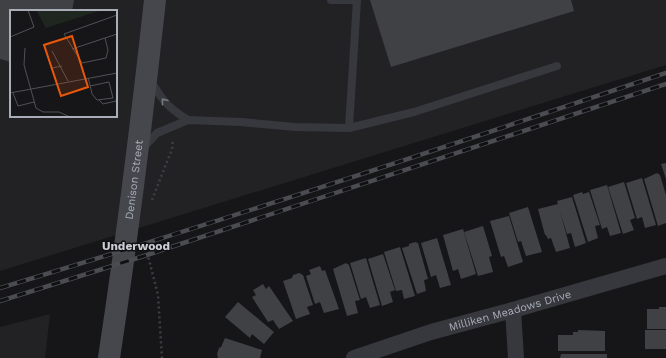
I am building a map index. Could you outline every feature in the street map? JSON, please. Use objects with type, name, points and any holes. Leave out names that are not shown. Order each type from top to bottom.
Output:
[{"type":"main road","name":"Denison Street","points":[[109,358],[124,257],[155,0]]},
{"type":"street","name":"Milliken Meadows Drive","points":[[354,358],[431,332],[666,266]]},
{"type":"street","points":[[513,310],[516,358]]},
{"type":"lane","points":[[330,0],[356,0],[349,128]]},
{"type":"lane","points":[[137,153],[157,133],[188,120],[241,122],[295,127],[349,128],[414,112],[557,66]]},
{"type":"lane","points":[[147,75],[163,101],[172,110],[188,120]]},
{"type":"path","points":[[152,200],[172,149],[175,125]]},
{"type":"path","points":[[145,244],[158,295],[162,358]]},
{"type":"shaded area","points":[[0,0],[666,0],[666,65],[0,271]]},
{"type":"shaded area","points":[[50,314],[45,358],[0,358],[0,327]]},
{"type":"building","points":[[0,0],[74,0],[72,10],[10,10],[10,62],[0,59]]},
{"type":"building","points":[[370,0],[571,0],[574,11],[391,67]]},
{"type":"building","points":[[666,163],[666,179],[661,164]]},
{"type":"building","points":[[657,173],[660,175],[666,195],[666,223],[658,226],[644,179]]},
{"type":"building","points":[[642,178],[656,225],[645,228],[642,217],[637,219],[626,183]]},
{"type":"building","points":[[624,182],[635,218],[630,220],[634,230],[623,234],[608,187]]},
{"type":"building","points":[[607,185],[621,233],[610,236],[607,227],[602,229],[590,190]]},
{"type":"building","points":[[582,192],[583,194],[589,192],[600,225],[595,226],[598,238],[588,242],[573,195]]},
{"type":"building","points":[[572,197],[586,243],[575,247],[571,233],[567,234],[560,211],[570,248],[556,252],[551,238],[548,239],[545,235],[538,209],[558,204],[557,201]]},
{"type":"building","points":[[528,207],[542,252],[526,256],[521,241],[518,242],[509,213]]},
{"type":"building","points":[[509,216],[523,262],[508,267],[504,256],[501,257],[490,221]]},
{"type":"building","points":[[483,226],[492,256],[489,257],[493,272],[478,276],[464,232]]},
{"type":"building","points":[[463,229],[476,274],[461,279],[458,269],[453,271],[443,235]]},
{"type":"building","points":[[437,238],[451,285],[440,288],[436,275],[431,277],[421,243]]},
{"type":"building","points":[[415,242],[418,243],[428,279],[424,280],[426,291],[417,294],[402,248]]},
{"type":"building","points":[[400,247],[415,296],[404,299],[402,290],[396,291],[384,252]]},
{"type":"building","points":[[383,254],[395,290],[390,292],[393,302],[382,306],[368,259]]},
{"type":"building","points":[[366,258],[380,305],[370,308],[366,297],[361,299],[350,263]]},
{"type":"building","points":[[346,263],[349,265],[360,300],[355,301],[358,313],[347,316],[333,269]]},
{"type":"building","points":[[320,266],[322,271],[325,270],[339,309],[324,313],[320,302],[315,304],[306,276],[311,274],[309,270]]},
{"type":"building","points":[[299,273],[303,275],[313,305],[307,307],[310,314],[296,319],[283,281],[292,278],[293,275]]},
{"type":"building","points":[[263,284],[266,289],[269,286],[293,321],[279,329],[273,320],[268,322],[252,297],[256,295],[253,290]]},
{"type":"building","points":[[238,302],[274,332],[264,344],[252,334],[250,338],[225,317]]},
{"type":"building","points":[[659,307],[666,307],[666,329],[647,329],[647,309],[659,309]]},
{"type":"building","points":[[578,330],[605,331],[605,351],[558,351],[558,335],[573,335],[573,332],[578,332]]},
{"type":"building","points":[[645,330],[666,330],[666,349],[645,349]]},
{"type":"building","points":[[225,338],[262,350],[260,358],[218,358],[217,354],[219,348],[221,347]]},
{"type":"building","points":[[561,354],[607,354],[607,358],[560,358]]},
{"type":"railway","points":[[0,288],[250,210],[666,73]]},
{"type":"railway","points":[[0,301],[147,255],[666,84]]},
{"type":"district","name":"Underwood","points":[[136,246]]}]
